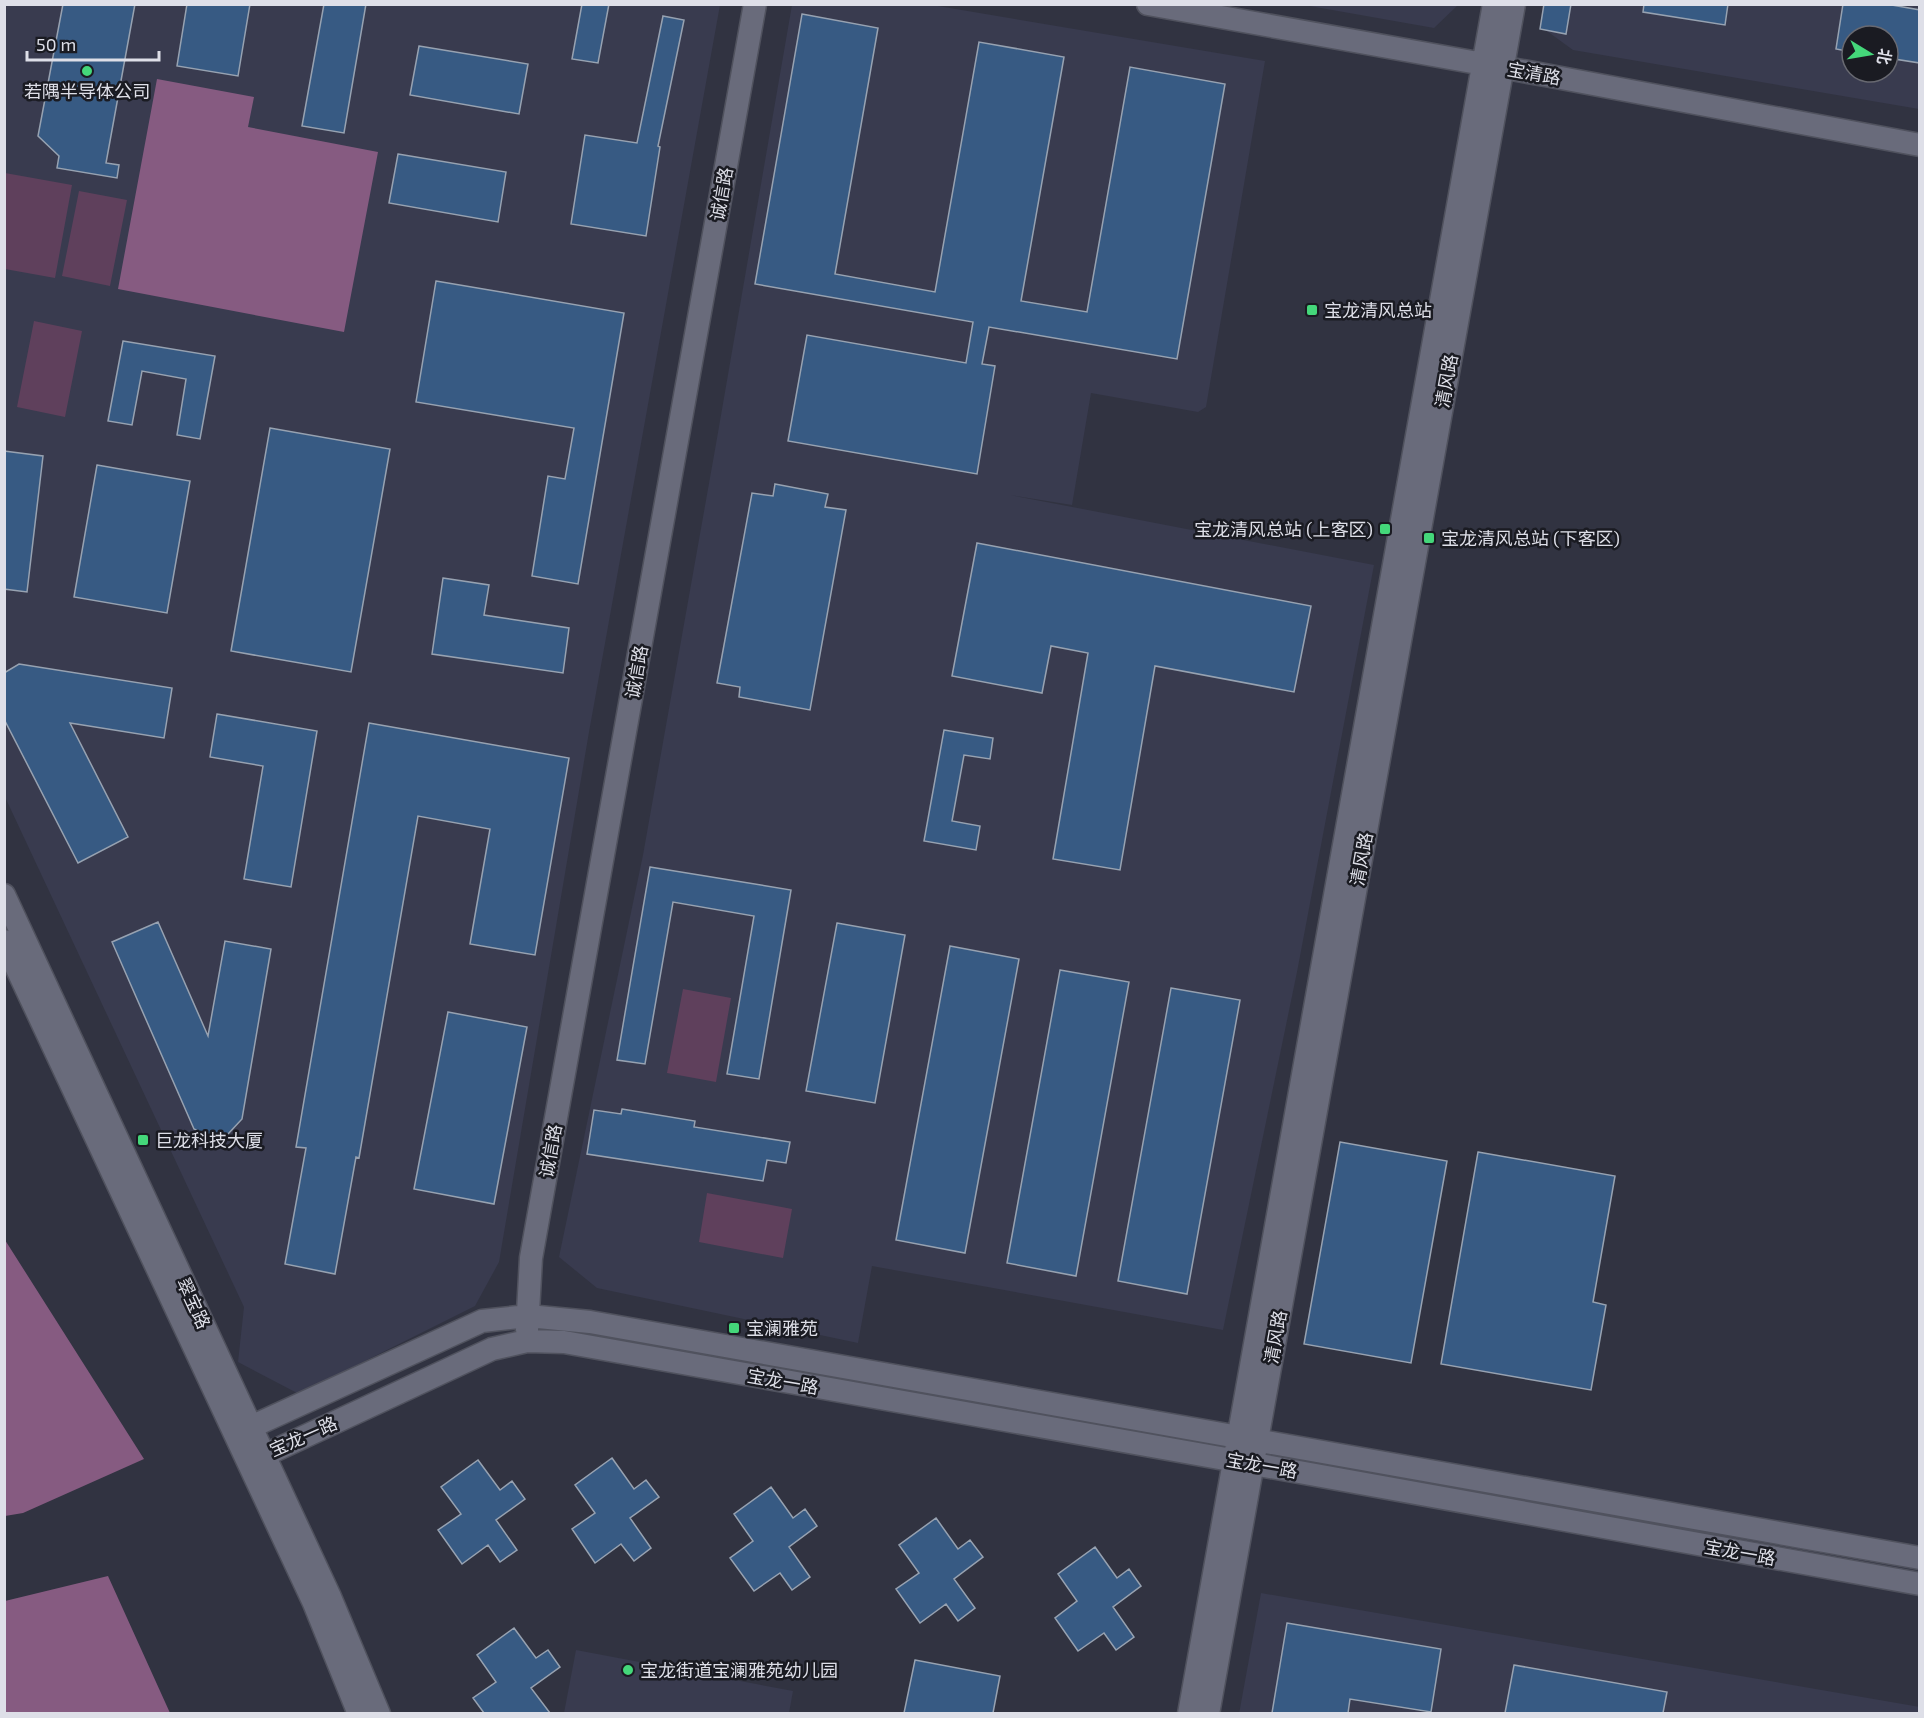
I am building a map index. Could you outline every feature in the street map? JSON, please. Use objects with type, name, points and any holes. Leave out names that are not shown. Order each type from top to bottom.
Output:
[{"type":"street","name":"诚信路","points":[[527,1341],[531,1258],[755,4]]},
{"type":"street","name":"宝清路","points":[[1148,4],[1920,145]]},
{"type":"street","name":"清风路","points":[[1493,66],[1494,4]]},
{"type":"street","name":"清风路","points":[[1189,1713],[1245,1451],[1493,66],[1514,4]]},
{"type":"street","name":"翠宝路","points":[[4,895],[265,1455],[330,1597],[379,1713]]},
{"type":"street","name":"翠宝路","points":[[4,941],[314,1603],[359,1713]]},
{"type":"street","name":"宝龙一路","points":[[1920,1558],[1245,1451],[564,1342],[527,1341],[492,1349],[265,1455],[242,1449],[252,1427],[482,1321],[528,1316],[590,1322],[1245,1451],[1920,1584]]},
{"type":"street","name":"清风路","points":[[1208,1713],[1245,1451]]},
{"type":"shaded area","points":[[4,5],[720,5],[589,732],[499,1262],[475,1306],[299,1394],[238,1362],[244,1307],[5,797]]},
{"type":"shaded area","points":[[792,5],[932,5],[1265,61],[1206,407],[1198,412],[1091,393],[1072,505],[1010,495],[1374,565],[1297,972],[1223,1330],[872,1266],[858,1343],[597,1288],[559,1257],[643,855]]},
{"type":"shaded area","points":[[1304,5],[1458,5],[1434,28]]},
{"type":"shaded area","points":[[1543,5],[1919,5],[1919,109],[1573,50],[1540,26]]},
{"type":"shaded area","points":[[157,79],[254,97],[248,127],[378,152],[344,332],[118,289]]},
{"type":"shaded area","points":[[5,173],[72,185],[55,278],[5,269]]},
{"type":"shaded area","points":[[79,191],[127,200],[110,286],[62,276]]},
{"type":"shaded area","points":[[34,321],[82,331],[65,417],[17,407]]},
{"type":"shaded area","points":[[683,989],[731,998],[716,1082],[667,1073]]},
{"type":"shaded area","points":[[707,1193],[792,1209],[783,1258],[699,1242]]},
{"type":"shaded area","points":[[5,1240],[144,1459],[23,1513],[5,1516]]},
{"type":"shaded area","points":[[108,1576],[170,1713],[5,1713],[5,1601]]},
{"type":"shaded area","points":[[1261,1593],[1920,1707],[1919,1714],[1239,1714]]},
{"type":"shaded area","name":"宝龙街道宝澜雅苑幼儿园","points":[[576,1650],[793,1691],[789,1713],[564,1713]]},
{"type":"building","name":"若隅半导体公司","points":[[63,4],[135,4],[106,163],[119,165],[117,178],[57,168],[59,156],[38,136]]},
{"type":"building","points":[[187,4],[250,4],[238,76],[177,66]]},
{"type":"building","points":[[324,4],[366,4],[344,133],[302,126]]},
{"type":"building","points":[[582,4],[609,4],[598,63],[572,59]]},
{"type":"building","points":[[1544,4],[1571,4],[1566,34],[1540,29]]},
{"type":"building","points":[[1644,4],[1728,4],[1725,25],[1643,12]]},
{"type":"building","points":[[1843,4],[1886,4],[1920,10],[1920,63],[1900,60],[1900,24],[1840,24],[1840,50],[1836,49]]},
{"type":"building","points":[[802,14],[878,28],[835,274],[935,292],[979,42],[1064,57],[1021,301],[1087,312],[1130,67],[1225,84],[1177,359],[989,327],[982,364],[995,366],[977,474],[788,441],[807,335],[966,363],[973,322],[755,284]]},
{"type":"building","points":[[663,16],[684,20],[658,146],[660,147],[646,236],[571,224],[585,135],[637,143]]},
{"type":"building","points":[[419,46],[528,64],[519,114],[410,95]]},
{"type":"building","points":[[398,154],[506,172],[498,222],[389,203]]},
{"type":"building","points":[[436,281],[624,313],[578,584],[532,576],[548,476],[565,479],[574,428],[416,402]]},
{"type":"building","points":[[123,341],[215,356],[200,439],[177,435],[186,379],[142,371],[132,425],[108,421]]},
{"type":"building","points":[[270,428],[390,449],[351,672],[231,651]]},
{"type":"building","points":[[4,451],[43,456],[27,592],[4,589]]},
{"type":"building","points":[[97,465],[190,481],[167,613],[74,597]]},
{"type":"building","points":[[775,484],[828,494],[825,507],[846,510],[810,710],[739,697],[740,687],[717,683],[752,493],[773,496]]},
{"type":"building","points":[[977,543],[1311,606],[1294,692],[1155,666],[1120,870],[1053,859],[1088,653],[1051,646],[1042,693],[952,676]]},
{"type":"building","points":[[443,578],[489,585],[484,615],[569,628],[563,673],[432,654]]},
{"type":"building","points":[[19,664],[172,688],[164,738],[70,723],[128,837],[78,863],[4,719],[4,673]]},
{"type":"building","points":[[217,714],[317,731],[291,887],[244,879],[263,766],[210,757]]},
{"type":"building","points":[[369,723],[569,758],[535,955],[470,944],[490,829],[418,816],[359,1158],[356,1157],[335,1274],[285,1264],[306,1148],[296,1147]]},
{"type":"building","points":[[944,730],[993,738],[990,759],[964,755],[952,821],[980,826],[976,850],[924,841]]},
{"type":"building","points":[[650,867],[791,890],[759,1079],[727,1074],[754,916],[673,902],[645,1064],[617,1060]]},
{"type":"building","points":[[158,922],[208,1036],[225,941],[271,949],[242,1119],[228,1134],[208,1136],[194,1129],[112,942]]},
{"type":"building","points":[[837,923],[905,935],[875,1103],[806,1091]]},
{"type":"building","points":[[950,946],[1019,959],[965,1253],[896,1240]]},
{"type":"building","points":[[1060,970],[1129,982],[1076,1276],[1007,1263]]},
{"type":"building","points":[[1171,988],[1240,1000],[1187,1294],[1118,1281]]},
{"type":"building","points":[[448,1012],[527,1027],[494,1204],[414,1189]]},
{"type":"building","points":[[622,1109],[695,1121],[694,1127],[790,1142],[786,1163],[767,1160],[763,1181],[587,1154],[594,1110],[621,1114]]},
{"type":"building","points":[[1340,1142],[1447,1161],[1411,1363],[1304,1344]]},
{"type":"building","points":[[1478,1152],[1615,1176],[1593,1302],[1606,1305],[1591,1390],[1441,1364]]},
{"type":"building","points":[[612,1458],[634,1489],[646,1480],[659,1497],[630,1518],[651,1548],[634,1561],[621,1544],[595,1563],[572,1529],[595,1513],[575,1485]]},
{"type":"building","points":[[478,1460],[500,1490],[512,1481],[525,1499],[496,1520],[517,1550],[500,1562],[488,1545],[462,1564],[438,1530],[461,1514],[441,1487]]},
{"type":"building","points":[[771,1487],[793,1518],[805,1509],[817,1526],[789,1547],[810,1577],[792,1590],[780,1573],[754,1591],[730,1558],[753,1541],[734,1514]]},
{"type":"building","points":[[936,1518],[958,1549],[970,1540],[983,1557],[954,1579],[975,1608],[958,1621],[946,1604],[920,1623],[896,1589],[919,1573],[899,1545]]},
{"type":"building","points":[[1095,1547],[1117,1578],[1129,1569],[1141,1586],[1113,1607],[1134,1637],[1116,1650],[1104,1633],[1078,1651],[1055,1618],[1077,1601],[1058,1574]]},
{"type":"building","points":[[1287,1623],[1441,1649],[1431,1712],[1350,1699],[1348,1713],[1272,1713]]},
{"type":"building","points":[[514,1628],[536,1658],[548,1650],[560,1667],[531,1688],[550,1713],[484,1713],[473,1698],[496,1682],[477,1655]]},
{"type":"building","points":[[915,1660],[1000,1676],[993,1713],[904,1713]]},
{"type":"building","points":[[1514,1665],[1667,1692],[1663,1713],[1505,1713]]},
{"type":"place","name":"若隅半导体公司","points":[[87,71]]},
{"type":"place","name":"宝龙清风总站","points":[[1312,310]]},
{"type":"place","name":"宝龙清风总站 (上客区)","points":[[1385,529]]},
{"type":"place","name":"宝龙清风总站 (下客区)","points":[[1429,538]]},
{"type":"place","name":"巨龙科技大厦","points":[[143,1140]]},
{"type":"place","name":"宝澜雅苑","points":[[734,1328]]},
{"type":"place","name":"宝龙街道宝澜雅苑幼儿园","points":[[628,1670]]}]
